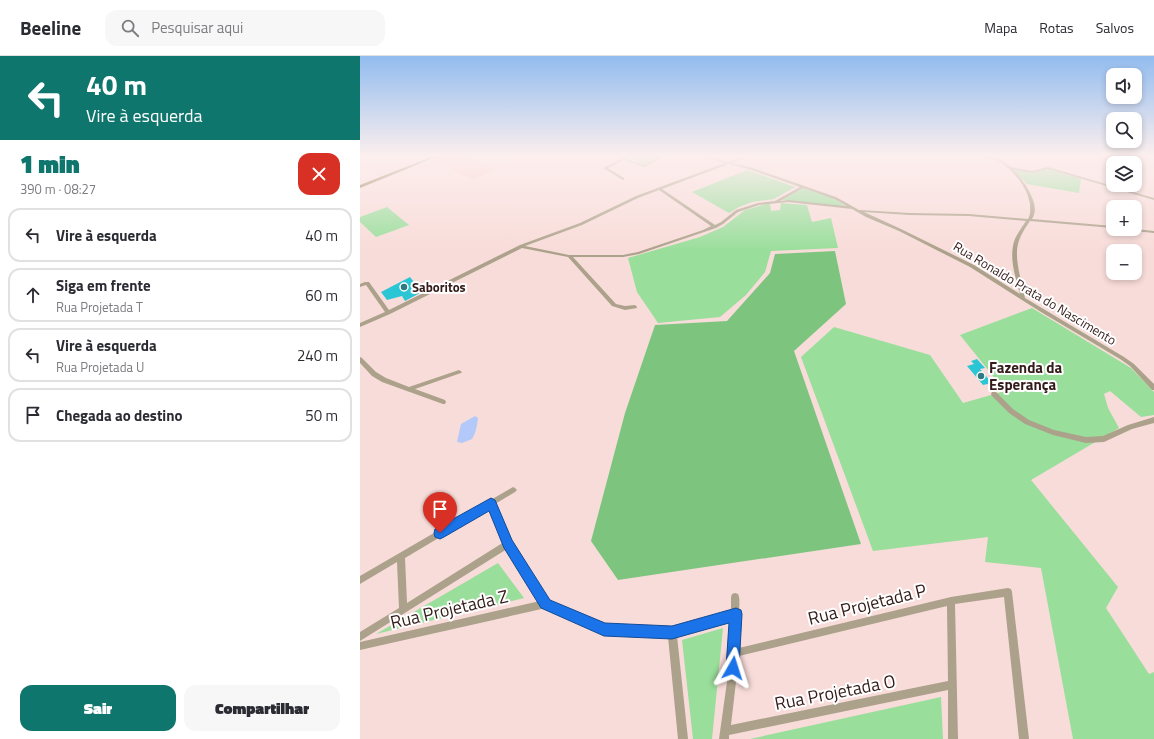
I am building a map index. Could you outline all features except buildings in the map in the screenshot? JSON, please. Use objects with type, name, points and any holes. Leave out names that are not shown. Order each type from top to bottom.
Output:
[{"type":"street","points":[[360,324],[388,313],[522,246],[581,224],[665,187]]},
{"type":"street","points":[[777,201],[802,187]]},
{"type":"street","name":"Rua Ronaldo Prata do Nascimento","points":[[802,187],[830,196],[963,261],[1122,358],[1132,365],[1154,388]]},
{"type":"street","points":[[1023,298],[1015,259],[1015,246],[1032,214],[1030,195],[1026,187]]},
{"type":"street","points":[[1112,187],[1154,199]]},
{"type":"street","points":[[659,189],[715,227]]},
{"type":"street","points":[[1149,198],[1154,194]]},
{"type":"street","points":[[522,246],[569,256],[617,257],[634,255],[715,227],[742,209],[758,204],[777,201],[905,214],[969,215],[1106,226]]},
{"type":"street","points":[[1142,231],[1154,232]]},
{"type":"street","points":[[569,256],[614,305],[625,308],[635,307]]},
{"type":"street","points":[[360,286],[367,283],[388,313]]},
{"type":"street","points":[[360,359],[374,374],[390,383],[444,402]]},
{"type":"street","points":[[409,389],[459,372]]},
{"type":"street","points":[[994,394],[1011,411],[1027,422],[1053,432],[1086,440],[1104,439],[1130,427],[1154,420]]},
{"type":"street","points":[[360,580],[513,490]]},
{"type":"street","points":[[491,503],[508,544],[546,604],[604,630],[672,633],[736,614]]},
{"type":"street","points":[[360,637],[508,544]]},
{"type":"street","points":[[401,556],[403,610]]},
{"type":"street","name":"Rua Projetada P","points":[[734,653],[951,601],[1008,592],[1024,739]]},
{"type":"street","points":[[725,735],[734,653],[736,614],[735,597]]},
{"type":"street","points":[[951,601],[953,739]]},
{"type":"street","name":"Rua Projetada Z","points":[[360,646],[546,604]]},
{"type":"street","points":[[672,633],[683,739]]},
{"type":"street","name":"Rua Projetada O","points":[[725,735],[952,685]]},
{"type":"green space","points":[[705,187],[795,187],[774,199],[752,202],[729,213],[692,192]]},
{"type":"green space","points":[[1044,187],[1080,187],[1079,193]]},
{"type":"green space","points":[[803,188],[828,196],[846,206],[782,200]]},
{"type":"green space","points":[[770,203],[771,211],[780,210],[781,203],[807,205],[812,222],[831,218],[838,248],[771,251],[765,272],[746,295],[720,317],[658,323],[637,292],[628,258],[700,237],[723,227],[745,210]]},
{"type":"green space","points":[[387,207],[409,225],[376,237],[360,222],[360,217]]},
{"type":"green space","points":[[835,251],[846,304],[794,351],[861,544],[618,580],[591,541],[625,413],[655,325],[727,321],[770,273],[775,254]]},
{"type":"green space","points":[[1032,308],[1131,368],[1154,392],[1154,415],[1141,417],[1110,391],[1104,394],[1108,408],[1119,428],[1031,480],[1118,587],[1106,608],[1149,674],[1154,672],[1154,739],[1073,739],[1041,568],[985,562],[988,537],[873,551],[801,357],[834,327],[930,355],[963,403],[1005,391],[960,335]]},
{"type":"green space","points":[[498,563],[524,598],[376,634]]},
{"type":"green space","points":[[723,628],[712,739],[693,739],[682,640]]},
{"type":"green space","points":[[941,697],[943,739],[750,739]]},
{"type":"water","points":[[475,416],[478,418],[472,439],[462,443],[457,442],[461,424]]},
{"type":"place","name":"Saboritos","points":[[404,287]]},
{"type":"place","name":"Fazenda da Esperança","points":[[981,376]]},
{"type":"route","points":[[440,533],[491,503],[508,544],[546,604],[604,630],[672,633],[736,614],[733,668]]}]
